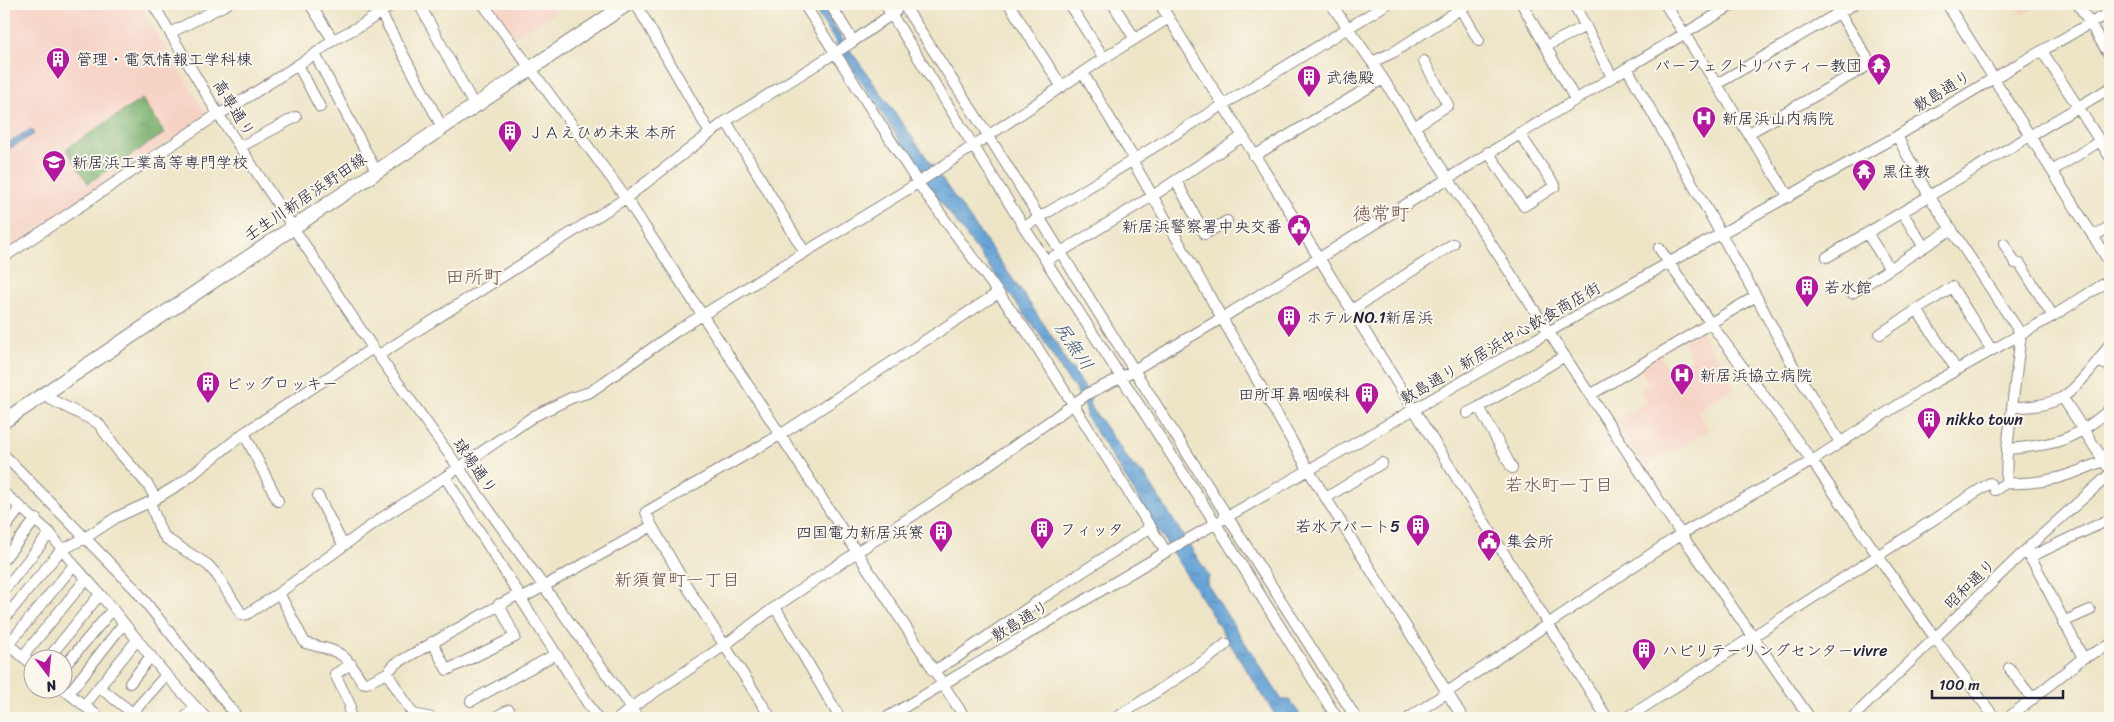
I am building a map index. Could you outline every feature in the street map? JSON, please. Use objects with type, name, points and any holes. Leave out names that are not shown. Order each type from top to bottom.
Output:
[{"type":"main road","name":"壬生川新居浜野田線","points":[[4,420],[627,4]]},
{"type":"street","name":"高専通り","points":[[153,4],[218,114],[292,227]]},
{"type":"street","points":[[170,33],[227,4]]},
{"type":"street","points":[[310,4],[333,40]]},
{"type":"street","points":[[4,257],[218,114],[229,109],[315,54],[333,40],[362,25],[393,4]]},
{"type":"street","points":[[419,4],[475,107]]},
{"type":"street","points":[[483,4],[626,198],[965,718]]},
{"type":"street","points":[[636,4],[710,134]]},
{"type":"street","points":[[804,4],[920,182],[1076,403],[1168,551]]},
{"type":"street","points":[[830,4],[852,42]]},
{"type":"street","points":[[885,4],[1024,227],[1216,524],[1337,718]]},
{"type":"street","points":[[4,619],[62,550],[85,538],[117,517],[153,501],[183,482],[244,433],[626,198],[726,121],[852,42],[905,4],[1134,370],[1356,718]]},
{"type":"street","points":[[1009,4],[1062,87]]},
{"type":"street","points":[[1070,4],[1104,58]]},
{"type":"street","points":[[1113,4],[1135,39]]},
{"type":"street","points":[[1160,4],[1606,718]]},
{"type":"street","points":[[1331,4],[1372,62],[1681,534],[1810,718]]},
{"type":"street","points":[[1024,227],[1387,4]]},
{"type":"street","points":[[1574,4],[1612,77]]},
{"type":"street","points":[[1666,4],[1789,197]]},
{"type":"street","points":[[619,718],[630,708],[725,645],[775,607],[967,480],[1089,393],[1122,377],[1222,318],[1488,152],[1734,4]]},
{"type":"street","points":[[1717,84],[1837,8],[1854,4]]},
{"type":"street","points":[[1948,4],[2110,263]]},
{"type":"street","points":[[2078,4],[2110,56]]},
{"type":"street","points":[[1527,5],[1546,46],[1575,99]]},
{"type":"street","points":[[1372,62],[1394,52],[1464,6],[1479,41]]},
{"type":"street","points":[[1749,133],[1871,64],[1837,8]]},
{"type":"street","points":[[380,11],[442,127]]},
{"type":"street","name":"敷島通り","points":[[1789,197],[2110,12]]},
{"type":"street","points":[[42,395],[98,423],[119,452],[139,474],[153,501],[161,532],[167,539],[208,565],[217,575],[242,615],[247,614],[280,593],[343,545],[534,416],[571,398],[590,392],[678,330],[804,251],[920,182],[1104,58],[1169,18]]},
{"type":"street","points":[[1546,46],[1586,26]]},
{"type":"street","points":[[2042,51],[2110,157]]},
{"type":"street","points":[[315,54],[376,171]]},
{"type":"street","points":[[1414,127],[1448,105],[1424,61]]},
{"type":"street","points":[[298,65],[320,107]]},
{"type":"street","points":[[1627,68],[1756,296],[1797,373],[1840,442]]},
{"type":"street","points":[[1083,73],[1309,471],[1463,718]]},
{"type":"street","points":[[1254,156],[1382,79]]},
{"type":"street","points":[[1827,257],[2110,88]]},
{"type":"street","points":[[240,147],[296,116]]},
{"type":"street","points":[[726,121],[804,251]]},
{"type":"street","points":[[1488,152],[1524,206],[1554,186],[1520,133]]},
{"type":"street","points":[[1046,260],[1154,195],[1243,136]]},
{"type":"street","points":[[1897,136],[1929,196],[2021,334],[2007,449],[2006,483]]},
{"type":"street","points":[[2052,171],[2100,141]]},
{"type":"street","points":[[1176,181],[1206,234],[1227,221]]},
{"type":"street","name":"敷島通り 新居浜中心飲食商店街","points":[[1227,517],[1670,262],[1789,197]]},
{"type":"street","points":[[1902,212],[1924,247]]},
{"type":"street","points":[[2094,237],[2110,226]]},
{"type":"street","name":"球場通り","points":[[292,227],[376,352],[638,718]]},
{"type":"street","points":[[1852,293],[1952,230]]},
{"type":"street","points":[[1867,233],[1890,269]]},
{"type":"street","points":[[1352,310],[1453,244]]},
{"type":"street","points":[[2004,244],[2015,263],[2020,264],[2053,316]]},
{"type":"street","points":[[1659,248],[1711,324],[1812,461],[1935,638],[1995,718]]},
{"type":"street","points":[[1409,718],[1681,534],[1812,461],[1956,369],[2053,316],[2110,280]]},
{"type":"street","points":[[1880,334],[1952,287],[1991,349]]},
{"type":"street","points":[[770,718],[684,582],[646,512],[780,435],[998,293]]},
{"type":"street","points":[[1590,395],[1756,296]]},
{"type":"street","points":[[1917,310],[1956,369]]},
{"type":"street","points":[[2012,407],[2033,407],[2063,398],[2099,362],[2110,343]]},
{"type":"street","points":[[1468,413],[1565,356]]},
{"type":"street","points":[[2099,362],[2110,366]]},
{"type":"street","points":[[2063,398],[2110,472]]},
{"type":"street","points":[[1479,407],[1512,468]]},
{"type":"street","points":[[2007,449],[2040,447],[2069,439],[2084,430],[2110,409]]},
{"type":"street","points":[[244,433],[278,502]]},
{"type":"street","points":[[4,455],[135,589],[238,718]]},
{"type":"street","points":[[1627,718],[1878,556],[1992,487],[2006,483],[2052,480],[2070,476],[2103,461]]},
{"type":"street","points":[[1326,498],[1382,463]]},
{"type":"street","name":"昭和通り","points":[[1852,718],[1935,638],[2028,554],[2110,472]]},
{"type":"street","points":[[446,477],[597,718]]},
{"type":"street","points":[[4,495],[36,519],[50,533],[74,565],[113,609],[166,675],[206,718]]},
{"type":"street","points":[[318,496],[343,545]]},
{"type":"street","points":[[4,529],[21,507]]},
{"type":"street","points":[[1216,524],[1227,517]]},
{"type":"street","points":[[4,559],[36,519]]},
{"type":"street","points":[[2083,658],[2028,554],[2110,519]]},
{"type":"street","name":"敷島通り","points":[[886,718],[1216,524]]},
{"type":"street","points":[[280,593],[305,643],[321,646],[340,653],[351,664],[362,682],[367,683],[387,673],[395,664],[498,604],[544,588],[652,526]]},
{"type":"street","points":[[933,671],[956,658],[1041,599],[1152,527]]},
{"type":"street","points":[[4,590],[50,533]]},
{"type":"street","points":[[22,655],[6,644],[74,565]]},
{"type":"street","points":[[28,650],[86,579]]},
{"type":"street","points":[[55,650],[100,594]]},
{"type":"street","points":[[432,642],[447,670],[515,636],[498,604]]},
{"type":"street","points":[[775,607],[840,718]]},
{"type":"street","points":[[72,657],[113,609]]},
{"type":"street","points":[[2064,622],[2090,610]]},
{"type":"street","points":[[72,684],[124,623]]},
{"type":"street","points":[[84,706],[137,640]]},
{"type":"street","points":[[1116,718],[1210,657],[1226,644]]},
{"type":"street","points":[[2008,718],[2083,658],[2110,645]]},
{"type":"street","points":[[471,701],[556,654]]},
{"type":"street","points":[[130,683],[151,656]]},
{"type":"street","points":[[349,718],[350,705],[335,674],[351,664]]},
{"type":"street","points":[[2009,668],[2033,699]]},
{"type":"street","points":[[387,673],[413,714],[432,718]]},
{"type":"street","points":[[99,687],[133,717],[166,675]]},
{"type":"street","points":[[1319,689],[1333,682]]},
{"type":"street","points":[[72,696],[100,718]]},
{"type":"street","points":[[185,718],[195,706]]},
{"type":"street","points":[[493,718],[508,710]]},
{"type":"shaded area","name":"新居浜工業高等専門学校","points":[[4,4],[139,4],[207,115],[4,252]]},
{"type":"shaded area","points":[[489,4],[550,4],[555,13],[514,37]]},
{"type":"shaded area","points":[[2015,4],[2041,4],[2022,15]]},
{"type":"shaded area","name":"新居浜協立病院","points":[[1701,331],[1735,388],[1697,410],[1709,430],[1644,467],[1616,420],[1647,402],[1639,390],[1649,384],[1640,368],[1660,355],[1676,382],[1685,377],[1679,366],[1692,358],[1683,342]]},
{"type":"green space","points":[[142,99],[165,133],[88,183],[66,149]]},
{"type":"water","points":[[811,4],[822,4],[836,30],[1022,292],[1057,344],[1069,367],[1072,368],[1091,397],[1089,404],[1133,466],[1144,474],[1209,576],[1207,584],[1282,700],[1290,700],[1302,718],[1277,718],[1086,416],[1086,408],[1040,335],[929,186]]},
{"type":"water","points":[[31,129],[34,134],[11,148],[8,143]]},
{"type":"place","name":"管理・電気情報工学科棟","points":[[58,80]]},
{"type":"place","name":"パーフェクトリバティー教団","points":[[1879,86]]},
{"type":"place","name":"武徳殿","points":[[1309,98]]},
{"type":"place","name":"新居浜山内病院","points":[[1704,139]]},
{"type":"place","name":"ＪＡえひめ未来 本所","points":[[510,153]]},
{"type":"place","name":"新居浜工業高等専門学校","points":[[54,183]]},
{"type":"place","name":"黒住教","points":[[1864,192]]},
{"type":"place","name":"新居浜警察署中央交番","points":[[1299,247]]},
{"type":"place","name":"若水館","points":[[1807,308]]},
{"type":"place","name":"ホテルNO.1新居浜","points":[[1289,338]]},
{"type":"place","name":"新居浜協立病院","points":[[1682,396]]},
{"type":"place","name":"ビッグロッキー","points":[[208,404]]},
{"type":"place","name":"田所耳鼻咽喉科","points":[[1367,415]]},
{"type":"place","name":"nikko town","points":[[1929,440]]},
{"type":"place","name":"若水アパート5","points":[[1418,547]]},
{"type":"place","name":"フィッタ","points":[[1042,550]]},
{"type":"place","name":"四国電力新居浜寮","points":[[941,553]]},
{"type":"place","name":"集会所","points":[[1489,562]]},
{"type":"place","name":"ハビリテーリングセンターvivre","points":[[1644,671]]},
{"type":"district","name":"徳常町","points":[[1381,213]]},
{"type":"district","name":"田所町","points":[[474,276]]},
{"type":"district","name":"若水町一丁目","points":[[1559,485]]},
{"type":"district","name":"新須賀町一丁目","points":[[677,580]]},
{"type":"water label","name":"尻無川","points":[[1074,346]]}]
